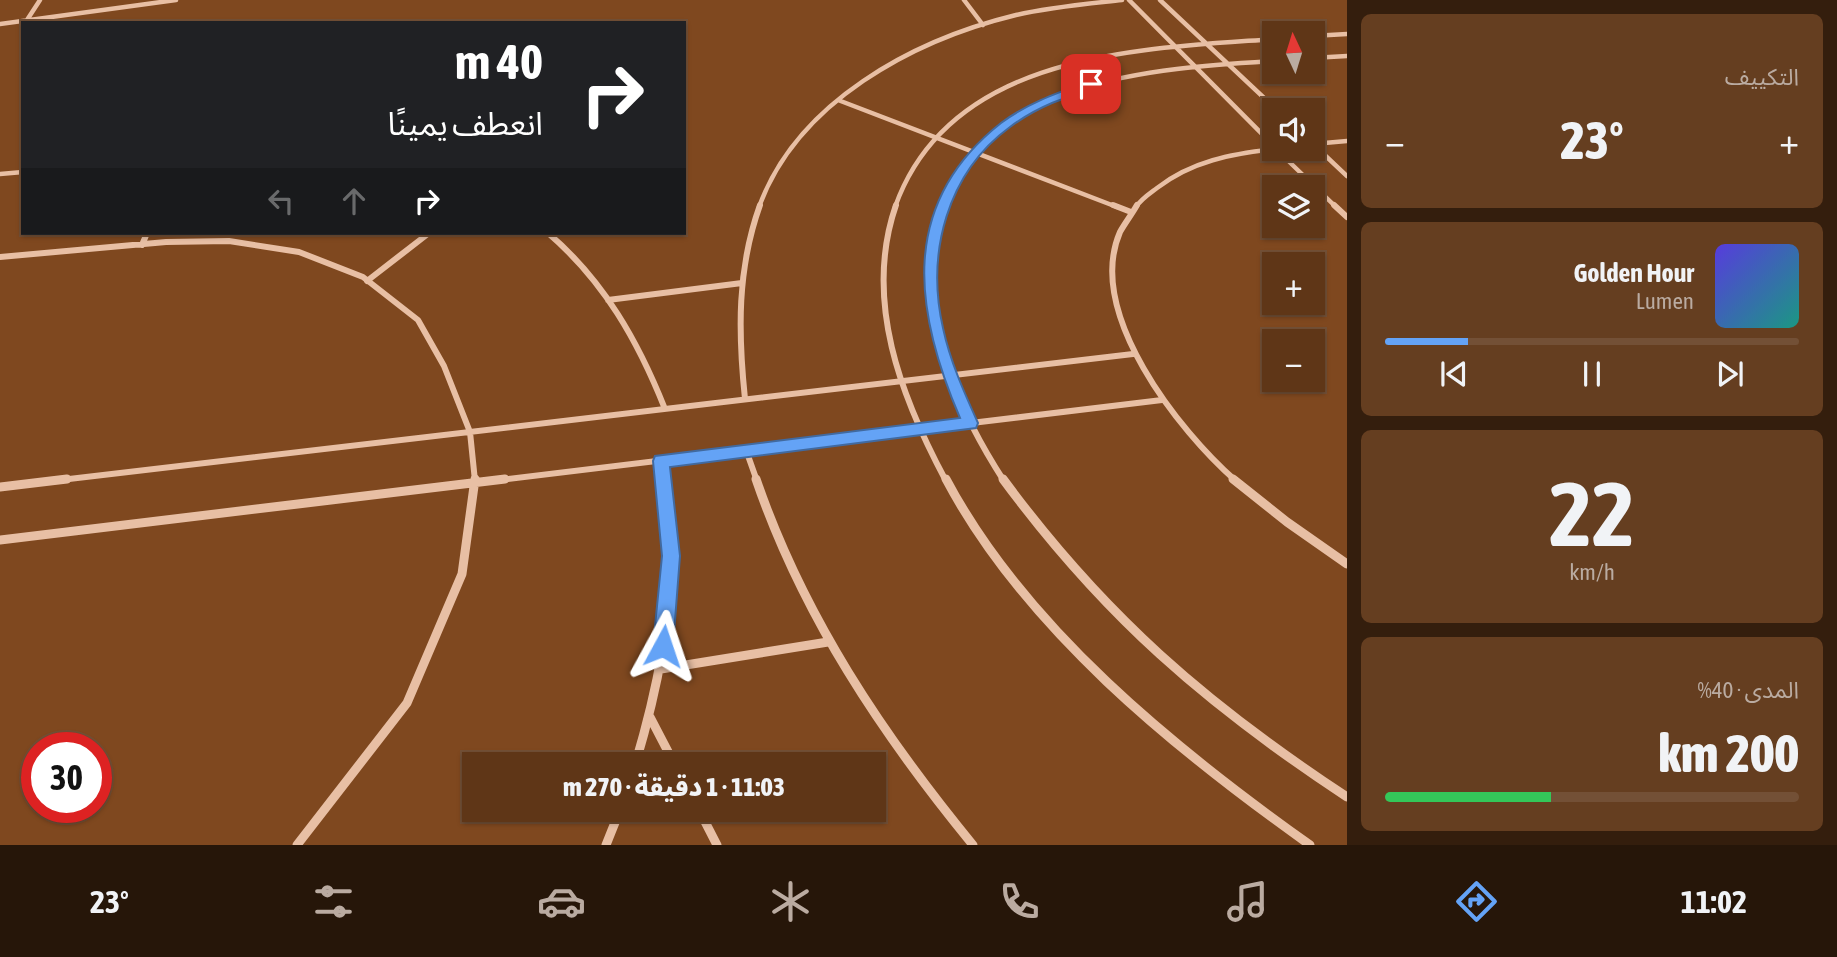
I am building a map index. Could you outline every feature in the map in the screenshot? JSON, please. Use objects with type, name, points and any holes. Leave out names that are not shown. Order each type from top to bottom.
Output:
[{"type":"street","points":[[27,20],[40,0]]},
{"type":"street","points":[[130,6],[133,0]]},
{"type":"street","points":[[0,24],[176,0]]},
{"type":"street","points":[[964,0],[983,25]]},
{"type":"street","points":[[1045,0],[1053,9]]},
{"type":"street","points":[[745,399],[739,302],[749,237],[765,189],[789,148],[838,100],[877,72],[920,48],[1014,16],[1122,0]]},
{"type":"street","points":[[1129,0],[1262,134]]},
{"type":"street","points":[[1160,0],[1264,98]]},
{"type":"street","points":[[1325,35],[1347,34]]},
{"type":"street","points":[[1262,40],[1176,46],[1093,57],[1020,80],[988,96],[959,116],[934,139],[913,167],[896,200],[885,237],[882,280],[886,328],[900,382],[919,430],[954,496],[998,558],[1072,647],[1156,728],[1259,811],[1310,845]]},
{"type":"street","points":[[1325,57],[1347,56]]},
{"type":"street","points":[[1262,62],[1197,67],[1091,84],[1045,102],[1006,125],[974,154],[954,180],[932,245],[930,284],[935,327],[949,376],[970,423],[1004,483],[1044,536],[1114,614],[1190,683],[1280,753],[1347,797]]},
{"type":"street","points":[[838,100],[1130,212]]},
{"type":"street","points":[[1325,143],[1347,141]]},
{"type":"street","points":[[1262,150],[1216,159],[1174,174],[1149,191],[1130,212],[1119,234],[1113,260],[1113,288],[1120,319],[1133,354],[1162,400],[1196,442],[1238,484],[1291,526],[1347,564]]},
{"type":"street","points":[[1325,155],[1347,176]]},
{"type":"street","points":[[1289,161],[1347,217]]},
{"type":"street","points":[[0,174],[21,172]]},
{"type":"street","points":[[142,245],[146,235]]},
{"type":"street","points":[[367,281],[426,235]]},
{"type":"street","points":[[551,235],[571,251],[608,300],[653,375],[665,409]]},
{"type":"street","points":[[0,257],[229,241],[299,252],[367,281],[418,320],[444,366],[470,432],[475,483],[461,574],[407,703],[300,844]]},
{"type":"street","points":[[608,300],[742,283]]},
{"type":"street","points":[[0,487],[1133,354]]},
{"type":"street","points":[[0,540],[1162,400]]},
{"type":"street","points":[[746,450],[778,540],[828,642],[906,760],[973,845]]},
{"type":"street","points":[[639,752],[661,669],[671,556],[661,461]]},
{"type":"street","points":[[661,669],[828,642]]},
{"type":"street","points":[[650,718],[668,752]]},
{"type":"street","points":[[606,845],[615,822]]},
{"type":"street","points":[[705,822],[717,845]]},
{"type":"route","points":[[663,646],[671,556],[661,461],[970,423],[949,376],[935,327],[930,284],[932,245],[940,211],[954,180],[974,154],[1006,125],[1045,102],[1091,84]]}]
